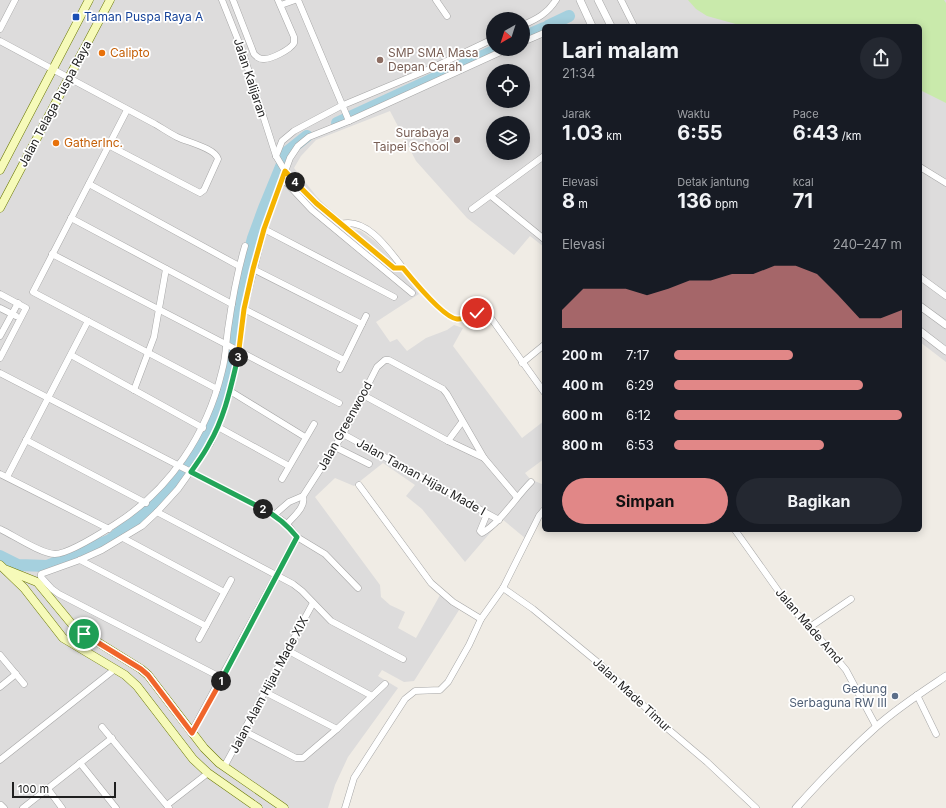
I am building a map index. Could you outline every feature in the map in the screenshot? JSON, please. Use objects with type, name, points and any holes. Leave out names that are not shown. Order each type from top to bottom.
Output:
[{"type":"main road","name":"Jalan Telaga Puspa Raya","points":[[0,170],[89,0]]},
{"type":"main road","name":"Jalan Telaga Puspa Raya","points":[[0,208],[110,0]]},
{"type":"main road","points":[[3,567],[32,579],[43,589],[75,628],[134,664],[148,675],[204,748],[224,767],[284,808]]},
{"type":"main road","points":[[3,567],[24,588],[63,638],[115,669],[137,686],[193,759],[208,773],[258,808]]},
{"type":"main road","points":[[24,588],[32,579]]},
{"type":"street","name":"Jalan Kalijaran","points":[[222,0],[242,50],[276,156],[282,167]]},
{"type":"street","points":[[232,0],[254,54],[261,59],[266,59],[289,49],[294,43],[294,37],[279,3],[295,0]]},
{"type":"street","points":[[298,0],[348,120]]},
{"type":"street","points":[[436,0],[447,16]]},
{"type":"street","points":[[530,21],[544,14],[556,0]]},
{"type":"street","points":[[580,0],[591,24]]},
{"type":"street","points":[[598,0],[610,24]]},
{"type":"street","points":[[621,0],[633,24]]},
{"type":"street","points":[[0,29],[13,1]]},
{"type":"street","points":[[530,39],[542,34]]},
{"type":"street","points":[[0,42],[155,124],[177,138],[194,143],[218,156],[218,159],[202,192],[198,192],[108,145]]},
{"type":"street","points":[[276,156],[282,141],[294,131],[342,107],[486,42]]},
{"type":"street","points":[[222,678],[59,594],[41,577],[42,573],[80,560],[102,550],[142,526],[157,512],[210,444],[218,427],[230,391],[244,309],[253,269],[264,229],[282,178],[282,167],[303,141],[491,56]]},
{"type":"street","points":[[126,110],[33,292],[217,389]]},
{"type":"street","points":[[472,209],[542,160]]},
{"type":"street","points":[[282,167],[307,195],[341,224],[394,268],[403,268]]},
{"type":"street","points":[[922,168],[946,183]]},
{"type":"street","points":[[282,178],[312,210],[412,293]]},
{"type":"street","points":[[89,184],[239,266]]},
{"type":"street","points":[[491,196],[542,237]]},
{"type":"street","points":[[71,218],[232,304]]},
{"type":"street","points":[[341,224],[353,222],[362,226],[379,240],[421,290],[452,318],[459,319],[477,313],[482,313],[491,318],[522,364],[542,389]]},
{"type":"street","points":[[264,229],[394,297]]},
{"type":"street","points":[[0,529],[41,550],[56,554],[109,529],[133,513],[146,503],[179,466],[202,428],[223,370],[232,304],[239,266],[245,246]]},
{"type":"street","points":[[52,254],[339,402]]},
{"type":"street","points":[[134,390],[148,353],[160,311],[166,269]]},
{"type":"street","points":[[253,269],[362,324]]},
{"type":"street","points":[[922,278],[946,296]]},
{"type":"street","points":[[0,294],[26,308],[0,358]]},
{"type":"street","points":[[0,336],[18,304]]},
{"type":"street","points":[[922,307],[946,325]]},
{"type":"street","points":[[0,308],[21,319]]},
{"type":"street","points":[[244,309],[344,360]]},
{"type":"street","points":[[340,369],[366,316]]},
{"type":"street","points":[[7,477],[88,321]]},
{"type":"street","points":[[922,333],[946,351]]},
{"type":"street","points":[[522,364],[542,346]]},
{"type":"street","points":[[71,355],[202,428]]},
{"type":"street","name":"Jalan Greenwood","points":[[274,515],[289,502],[303,496],[343,434],[380,362],[384,360],[389,360],[443,389],[462,422]]},
{"type":"street","points":[[0,373],[274,515],[287,524],[297,537],[325,554],[358,588]]},
{"type":"street","points":[[230,391],[305,437]]},
{"type":"street","points":[[363,395],[448,441],[484,458]]},
{"type":"street","points":[[448,441],[462,422],[484,458],[516,496]]},
{"type":"street","points":[[282,479],[305,437],[314,424]]},
{"type":"street","points":[[218,427],[289,466]]},
{"type":"street","name":"Jalan Taman Hijau Made I","points":[[343,434],[499,520]]},
{"type":"street","points":[[26,440],[146,503]]},
{"type":"street","name":"Jalan Taman Hijau Made I","points":[[335,447],[369,464]]},
{"type":"street","points":[[0,474],[109,529]]},
{"type":"street","points":[[487,514],[480,531],[481,533],[484,533],[499,520],[516,496],[531,482]]},
{"type":"street","points":[[359,485],[431,583],[453,602],[481,619]]},
{"type":"street","name":"Jalan Greenwood","points":[[287,524],[303,505],[303,496]]},
{"type":"street","points":[[157,512],[293,584],[331,621],[403,659]]},
{"type":"street","points":[[345,808],[354,778],[405,699],[415,691],[443,688],[469,646],[481,619],[503,588],[542,514]]},
{"type":"street","name":"Jalan Made Amd","points":[[736,532],[784,599],[846,670],[876,726]]},
{"type":"street","points":[[192,733],[297,537]]},
{"type":"street","points":[[123,538],[224,592]]},
{"type":"street","points":[[80,560],[206,626]]},
{"type":"street","points":[[199,639],[231,580]]},
{"type":"street","name":"Jalan Made Timur","points":[[503,588],[533,609],[601,665],[668,729],[756,808]]},
{"type":"street","points":[[810,627],[851,599]]},
{"type":"street","name":"Jalan Alam Hijau Made XIX","points":[[224,767],[313,603]]},
{"type":"street","points":[[287,650],[372,696]]},
{"type":"street","points":[[0,655],[24,684]]},
{"type":"street","points":[[0,760],[115,669]]},
{"type":"street","points":[[0,687],[16,674]]},
{"type":"street","points":[[796,808],[820,781],[876,726],[917,695],[946,676]]},
{"type":"street","points":[[244,731],[296,758],[303,758],[337,729],[385,684]]},
{"type":"street","points":[[265,692],[337,729]]},
{"type":"street","points":[[917,695],[936,734]]},
{"type":"street","points":[[102,727],[168,806],[208,773]]},
{"type":"street","points":[[23,808],[112,738]]},
{"type":"street","points":[[80,763],[116,808]]},
{"type":"street","points":[[48,789],[62,808]]},
{"type":"shaded area","points":[[0,0],[946,0],[946,362],[922,344],[922,24],[542,24],[542,245],[530,236],[514,255],[467,218],[416,161],[390,111],[316,140],[301,156],[294,168],[317,197],[350,229],[361,231],[376,242],[399,267],[419,294],[376,322],[390,342],[397,339],[407,351],[426,338],[447,330],[454,325],[463,328],[453,346],[522,438],[542,423],[542,460],[525,473],[530,479],[542,484],[542,511],[525,538],[502,519],[465,562],[422,509],[406,496],[415,485],[383,463],[354,486],[335,478],[315,497],[380,585],[381,597],[390,605],[405,612],[398,628],[416,638],[440,595],[459,610],[414,681],[404,682],[382,670],[378,676],[398,688],[348,757],[335,785],[328,808],[0,808]]},
{"type":"green space","points":[[688,0],[944,0],[946,3],[946,103],[922,91],[922,24],[736,24],[707,16],[696,9]]},
{"type":"waterway","points":[[552,24],[569,16]]},
{"type":"waterway","points":[[530,34],[542,29]]},
{"type":"waterway","points":[[337,123],[486,55]]},
{"type":"waterway","points":[[0,556],[18,565],[47,566],[110,540],[150,509],[188,464],[214,413],[220,397],[232,341],[241,284],[253,238],[287,152],[307,136]]},
{"type":"place","name":"Taman Puspa Raya A","points":[[76,17]]},
{"type":"place","name":"Calipto","points":[[102,53]]},
{"type":"place","name":"SMP SMA Masa Depan Cerah","points":[[380,60]]},
{"type":"place","name":"Surabaya Taipei School","points":[[457,140]]},
{"type":"place","name":"GatherInc.","points":[[56,143]]},
{"type":"place","name":"Gedung Serbaguna RW III","points":[[895,696]]},
{"type":"route","points":[[84,634],[134,664],[148,675],[192,733],[297,537],[287,524],[274,515],[191,472],[210,444],[225,408],[239,351],[244,309],[253,269],[274,197],[285,171],[307,195],[394,268],[403,268],[417,286],[448,316],[459,319],[477,313]]}]
